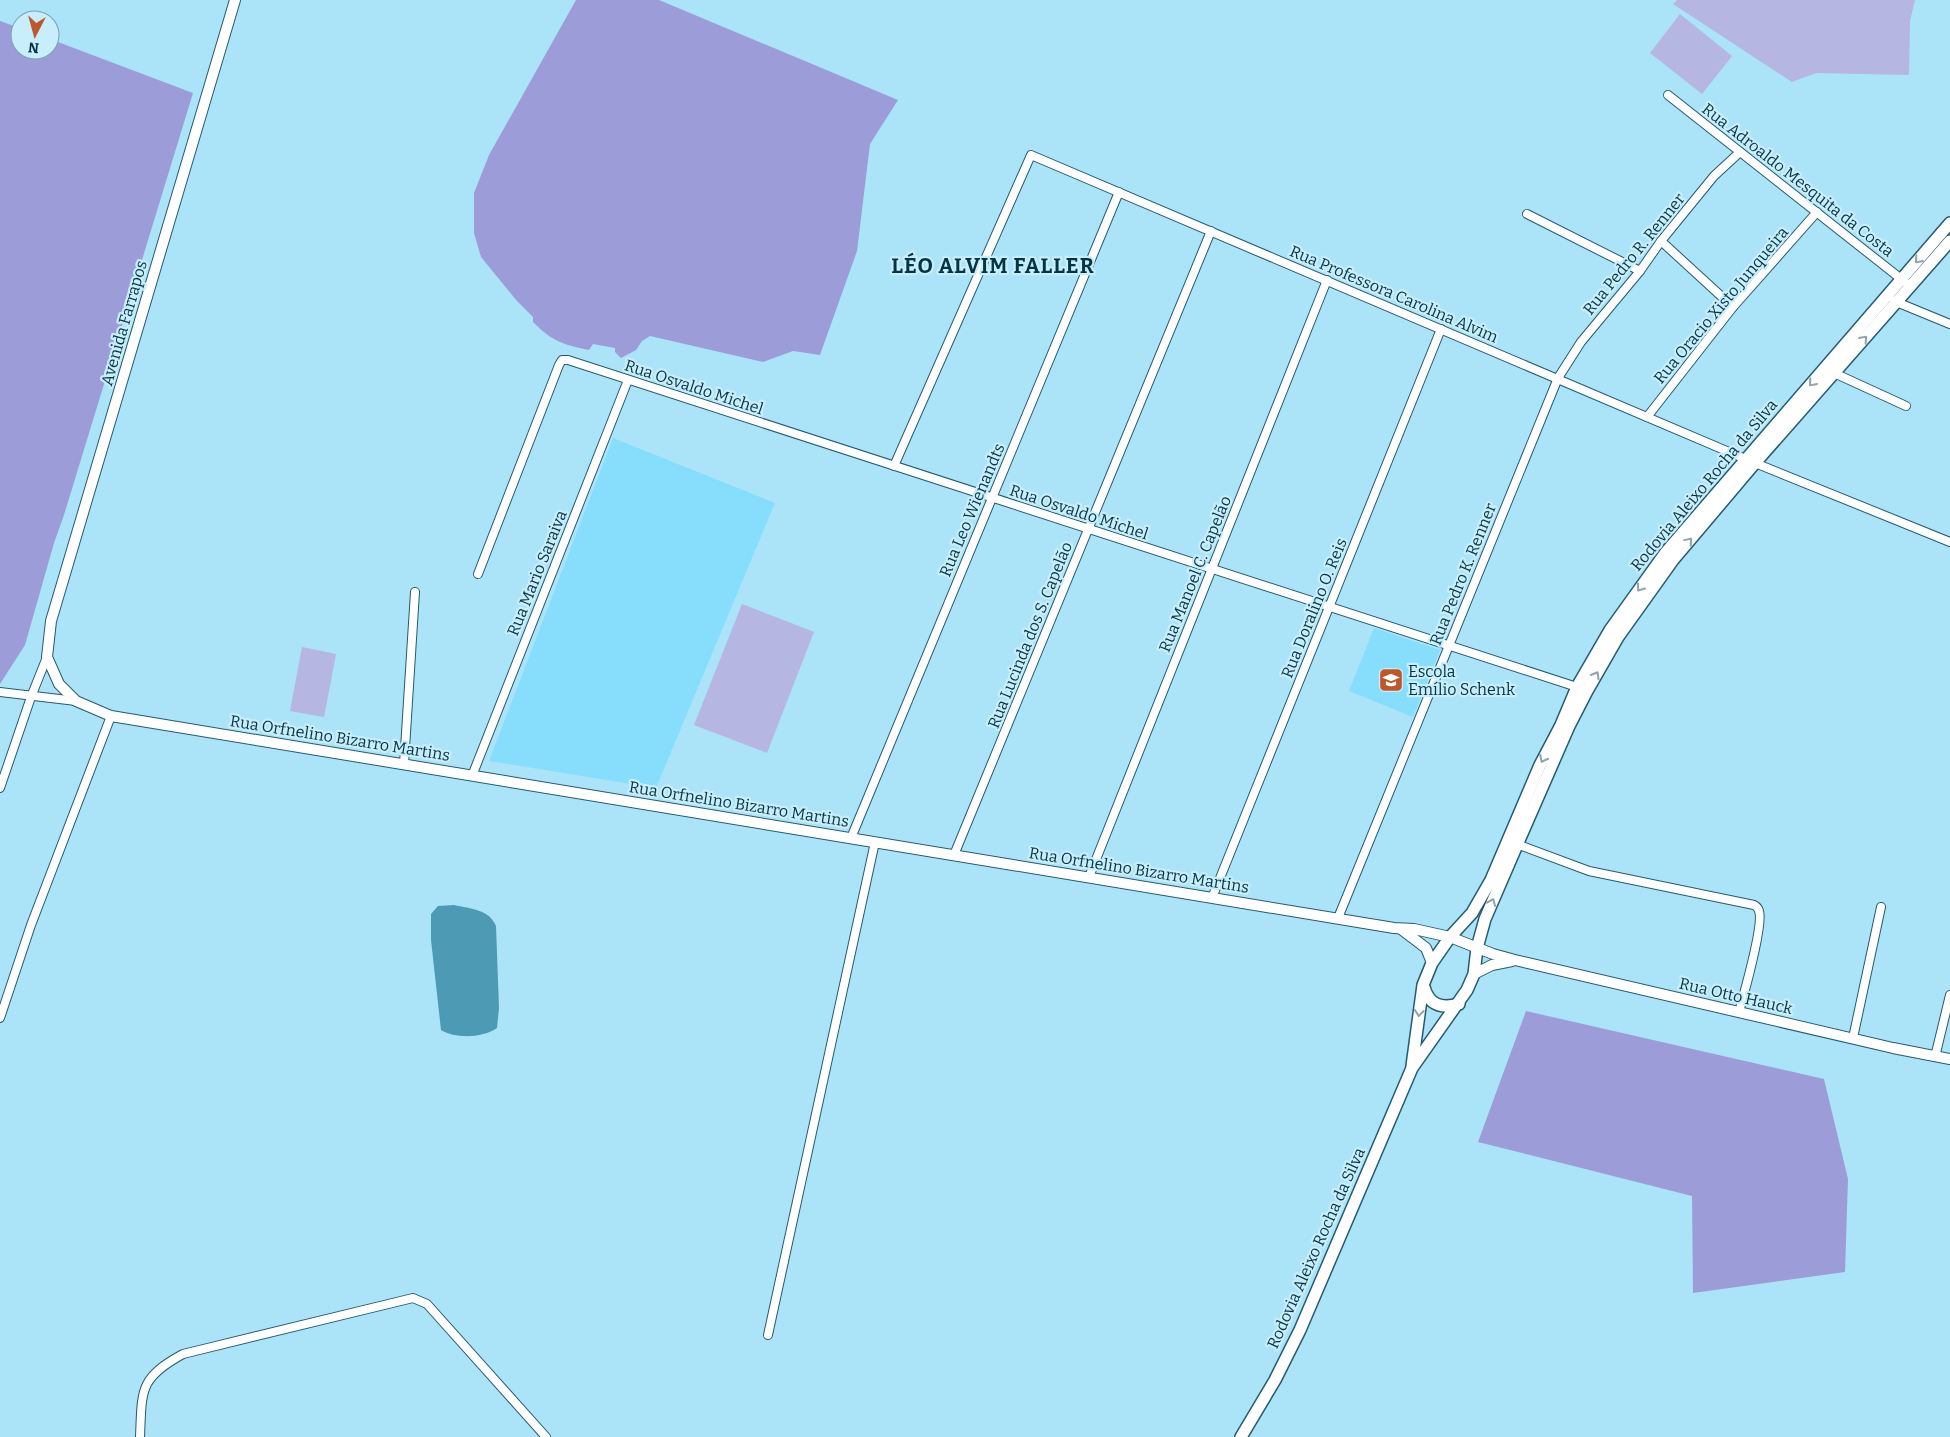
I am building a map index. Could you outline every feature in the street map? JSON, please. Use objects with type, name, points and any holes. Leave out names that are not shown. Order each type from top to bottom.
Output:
[{"type":"main road","name":"Rodovia Aleixo Rocha da Silva","points":[[1750,461],[1906,283],[1950,223]]},
{"type":"main road","name":"Rodovia Aleixo Rocha da Silva","points":[[1906,283],[1950,242]]},
{"type":"main road","name":"Rodovia Aleixo Rocha da Silva","points":[[1242,1437],[1275,1380],[1300,1330],[1412,1068],[1459,1004],[1474,974],[1477,948],[1485,919],[1540,765],[1582,689],[1610,630],[1666,552],[1834,373],[1892,299]]},
{"type":"main road","name":"Rodovia Aleixo Rocha da Silva","points":[[1412,1068],[1423,985],[1432,963],[1450,937],[1472,913],[1512,843]]},
{"type":"main road","points":[[1423,985],[1426,996],[1432,1002],[1451,1006],[1459,1004]]},
{"type":"street","name":"Avenida Farrapos","points":[[0,788],[46,657],[51,621],[235,0]]},
{"type":"street","name":"Rua Adroaldo Mesquita da Costa","points":[[1668,95],[1906,283]]},
{"type":"street","name":"Rua Pedro R. Renner","points":[[1558,378],[1581,342],[1640,271],[1661,241],[1714,176],[1740,152]]},
{"type":"street","name":"Rua Professora Carolina Alvim","points":[[894,466],[1031,155],[1750,461],[1950,542]]},
{"type":"street","name":"Rua Leo Wienandts","points":[[850,838],[1118,192]]},
{"type":"street","name":"Rua Oracio Xisto Junqueira","points":[[1647,417],[1733,307],[1817,212]]},
{"type":"street","points":[[1527,214],[1640,271]]},
{"type":"street","name":"Rua Lucinda dos S. Capelão","points":[[954,855],[1212,232]]},
{"type":"street","points":[[1661,241],[1733,307]]},
{"type":"street","name":"Rua Manoel C. Capelão","points":[[1089,877],[1327,280]]},
{"type":"street","points":[[1892,299],[1950,324]]},
{"type":"street","name":"Rua Doralino O. Reis","points":[[1212,898],[1441,329]]},
{"type":"street","name":"Rua Osvaldo Michel","points":[[478,574],[559,365],[562,360],[568,360],[1582,689]]},
{"type":"street","points":[[1834,373],[1843,379],[1906,406]]},
{"type":"street","name":"Rua Pedro K. Renner","points":[[1338,918],[1558,378]]},
{"type":"street","name":"Rua Mario Saraiva","points":[[472,776],[628,380]]},
{"type":"street","points":[[404,764],[415,592]]},
{"type":"street","points":[[46,657],[59,684],[76,701]]},
{"type":"street","points":[[0,692],[76,701]]},
{"type":"street","name":"Rua Orfnelino Bizarro Martins","points":[[76,701],[111,716],[1414,930],[1450,937],[1515,960]]},
{"type":"street","points":[[0,1018],[31,925],[111,716]]},
{"type":"street","points":[[768,1335],[874,842]]},
{"type":"street","points":[[1512,843],[1589,871],[1754,905],[1760,912],[1759,930],[1739,1012]]},
{"type":"street","points":[[1853,1038],[1881,907]]},
{"type":"street","name":"Rua Orfnelino Bizarro Martins","points":[[1400,929],[1426,948],[1432,963]]},
{"type":"street","points":[[1474,974],[1492,965],[1515,960]]},
{"type":"street","name":"Rua Otto Hauck","points":[[1515,960],[1950,1059]]},
{"type":"street","points":[[1936,1057],[1950,995]]},
{"type":"street","points":[[140,1437],[144,1391],[149,1378],[162,1365],[183,1354],[413,1298],[428,1304],[546,1437]]},
{"type":"shaded area","points":[[576,0],[659,0],[898,100],[870,144],[857,251],[820,355],[793,351],[763,362],[650,336],[642,341],[636,350],[621,358],[615,352],[615,348],[593,344],[589,350],[572,346],[552,338],[533,322],[533,317],[517,301],[481,257],[474,233],[474,193],[489,155]]},
{"type":"shaded area","points":[[1677,0],[1915,0],[1910,21],[1909,75],[1816,73],[1792,82],[1673,4]]},
{"type":"shaded area","points":[[1680,14],[1732,56],[1702,94],[1650,53]]},
{"type":"shaded area","points":[[0,21],[10,24],[10,60],[60,60],[60,43],[193,93],[54,543],[25,645],[0,684]]},
{"type":"shaded area","points":[[613,438],[775,503],[656,788],[489,761]]},
{"type":"shaded area","points":[[742,604],[814,632],[767,753],[694,725]]},
{"type":"shaded area","name":"Escola Emílio Schenk","points":[[1374,628],[1440,650],[1413,717],[1349,691]]},
{"type":"shaded area","points":[[302,647],[336,654],[324,717],[290,711]]},
{"type":"shaded area","points":[[454,905],[484,913],[493,920],[496,926],[499,1008],[497,1028],[484,1034],[462,1036],[441,1030],[431,940],[431,914],[438,906]]},
{"type":"shaded area","points":[[1526,1011],[1824,1079],[1848,1179],[1845,1272],[1693,1293],[1692,1196],[1478,1142]]},
{"type":"place","name":"Escola Emílio Schenk","points":[[1391,680]]},
{"type":"district","name":"LÉO ALVIM FALLER","points":[[993,266]]}]
